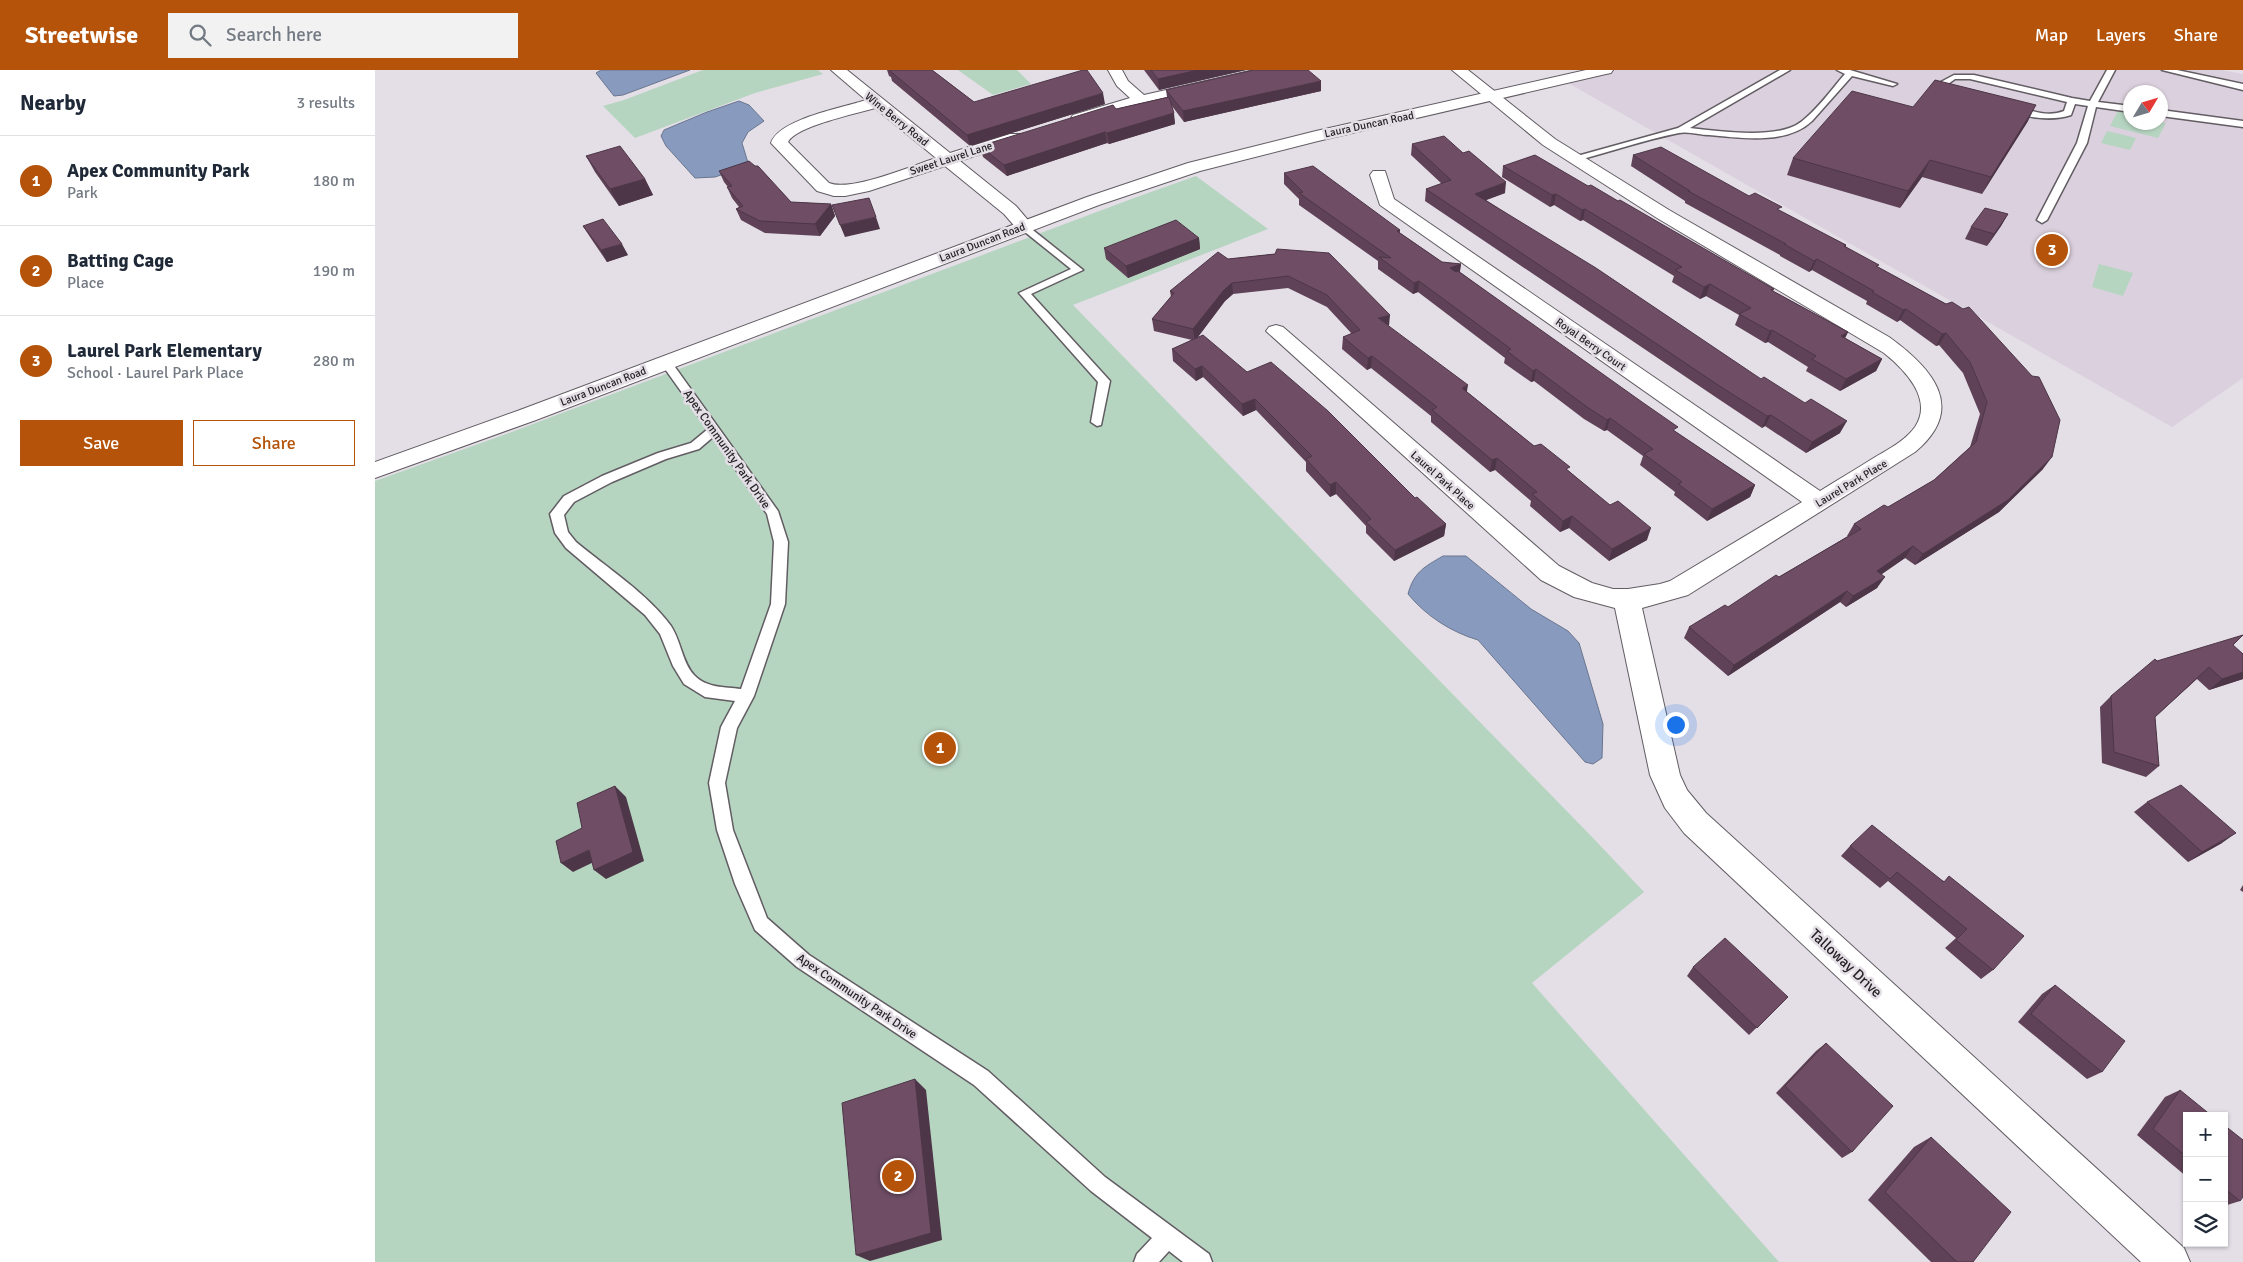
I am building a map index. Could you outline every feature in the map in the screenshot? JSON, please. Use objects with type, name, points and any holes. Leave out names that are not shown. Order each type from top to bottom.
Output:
[{"type":"street","name":"Wine Berry Road","points":[[838,70],[1010,210],[1024,226]]},
{"type":"street","points":[[1115,70],[1122,83],[1141,100]]},
{"type":"street","points":[[1066,122],[1141,100],[1274,70]]},
{"type":"street","name":"Laurel Park Place","points":[[1276,331],[1550,573],[1575,588],[1595,596],[1627,601],[1655,597],[1679,588],[1899,453],[1920,436],[1928,424],[1931,413],[1928,393],[1922,380],[1900,354],[1882,341],[1663,214],[1549,142],[1459,70]]},
{"type":"street","name":"Laura Duncan Road","points":[[375,470],[528,415],[1024,226],[1194,166],[1316,136],[1606,70]]},
{"type":"street","name":"Sweet Laurel Lane","points":[[877,102],[795,127],[781,136],[779,143],[823,187],[843,192],[868,186],[1029,133]]},
{"type":"street","name":"Royal Berry Court","points":[[1379,175],[1386,202],[1819,502]]},
{"type":"street","name":"Talloway Drive","points":[[1627,601],[1665,775],[1676,800],[1695,823],[2170,1262]]},
{"type":"lane","points":[[1575,158],[1681,130],[1787,70]]},
{"type":"lane","points":[[1839,70],[1893,84]]},
{"type":"lane","points":[[2042,220],[2082,143],[2093,104],[2111,70]]},
{"type":"lane","points":[[2166,70],[2243,87]]},
{"type":"lane","points":[[1681,130],[1714,133],[1777,134],[1791,131],[1802,126],[1850,73]]},
{"type":"lane","points":[[1969,97],[1948,90],[1943,83],[1949,78],[1959,76],[1974,77],[2072,101],[2123,108]]},
{"type":"lane","points":[[2005,106],[2050,118],[2060,117],[2068,113],[2072,101]]},
{"type":"lane","points":[[2168,114],[2243,124]]},
{"type":"lane","points":[[1024,226],[1078,270],[1024,293],[1104,381],[1097,422]]},
{"type":"lane","name":"Apex Community Park Drive","points":[[666,362],[749,476],[773,514],[781,542],[778,604],[746,696],[729,727],[717,783],[725,830],[744,884],[761,924],[803,961],[981,1078],[1098,1184],[1201,1262]]},
{"type":"lane","points":[[714,430],[695,446],[661,456],[607,479],[569,499],[557,514],[562,532],[571,546],[651,611],[666,631],[680,666],[689,680],[705,691],[746,696]]},
{"type":"lane","points":[[1145,1262],[1167,1237]]},
{"type":"shaded area","points":[[1606,70],[2221,70],[2243,74],[2243,378],[2172,427],[1563,80]]},
{"type":"green space","points":[[703,70],[818,70],[823,74],[755,93],[635,138],[603,106]]},
{"type":"green space","points":[[958,70],[1017,70],[1031,84],[993,95]]},
{"type":"green space","points":[[2118,111],[2123,112],[2123,129],[2110,126]]},
{"type":"green space","points":[[2126,130],[2162,130],[2158,138]]},
{"type":"green space","points":[[2107,131],[2136,138],[2130,150],[2101,143]]},
{"type":"green space","points":[[1196,176],[1268,229],[1073,305],[1644,892],[1532,983],[1779,1262],[375,1262],[375,481],[509,433]]},
{"type":"green space","points":[[2099,264],[2133,273],[2123,296],[2092,287]]},
{"type":"water","points":[[601,70],[690,70],[623,95],[614,96],[596,73]]},
{"type":"water","points":[[739,101],[749,105],[764,121],[748,132],[742,143],[749,166],[715,177],[695,178],[666,146],[661,136],[664,130]]},
{"type":"water","points":[[1443,556],[1466,556],[1531,609],[1568,631],[1579,643],[1603,724],[1602,758],[1593,764],[1585,762],[1478,640],[1449,628],[1431,616],[1408,594],[1417,575],[1430,563]]},
{"type":"building","points":[[889,70],[932,70],[974,102],[1083,70],[1087,70],[1103,93],[967,135]]},
{"type":"building","points":[[1151,70],[1198,70],[1158,79]]},
{"type":"building","points":[[1254,70],[1308,70],[1321,81],[1183,111],[1166,90]]},
{"type":"building","points":[[1935,80],[2036,105],[1991,177],[1930,160],[1908,191],[1793,158],[1852,91],[1913,107]]},
{"type":"building","points":[[1169,97],[1174,113],[1105,132],[1004,165],[980,146],[1113,105],[1116,109]]},
{"type":"building","points":[[1444,136],[1463,153],[1469,151],[1506,182],[1475,194],[1596,268],[1761,379],[1764,377],[1805,403],[1811,399],[1847,421],[1812,442],[1771,415],[1767,416],[1721,387],[1426,189],[1451,180],[1412,144]]},
{"type":"building","points":[[620,146],[645,179],[610,189],[586,156]]},
{"type":"building","points":[[1661,147],[1749,196],[1755,193],[1782,207],[1777,209],[1846,245],[1844,246],[1879,265],[1876,266],[1946,304],[1952,302],[1963,309],[1969,307],[2032,376],[2039,377],[2060,420],[2052,457],[2008,500],[1923,554],[1913,546],[1877,571],[1885,577],[1853,596],[1847,591],[1734,665],[1689,627],[1725,605],[1728,607],[1776,575],[1779,577],[1861,529],[1854,524],[1884,505],[1888,507],[1934,480],[1976,442],[1987,402],[1970,362],[1946,333],[1942,334],[1906,309],[1903,310],[1872,292],[1874,291],[1817,259],[1814,261],[1688,191],[1690,191],[1633,155]]},
{"type":"building","points":[[1535,155],[1588,186],[1591,185],[1618,201],[1620,200],[1774,289],[1771,290],[1848,332],[1841,336],[1882,359],[1846,379],[1812,359],[1816,356],[1772,330],[1770,331],[1739,314],[1751,308],[1710,284],[1704,287],[1675,270],[1682,267],[1585,209],[1582,210],[1556,194],[1552,195],[1503,166]]},
{"type":"building","points":[[749,161],[758,166],[791,202],[831,204],[815,224],[760,221],[736,209],[743,206],[727,187],[732,186],[719,171]]},
{"type":"building","points":[[1313,166],[1400,230],[1397,231],[1442,262],[1461,264],[1450,268],[1456,272],[1458,271],[1678,427],[1673,430],[1755,485],[1712,509],[1678,484],[1682,482],[1644,454],[1653,449],[1610,418],[1607,420],[1587,407],[1536,369],[1533,371],[1507,351],[1511,349],[1419,281],[1414,283],[1379,257],[1391,258],[1299,193],[1303,192],[1284,173]]},
{"type":"building","points":[[869,198],[876,217],[840,225],[832,205]]},
{"type":"building","points":[[1985,208],[2008,214],[1994,234],[1971,227]]},
{"type":"building","points":[[603,219],[622,244],[601,250],[583,226]]},
{"type":"building","points":[[1176,220],[1199,238],[1126,266],[1104,248]]},
{"type":"building","points":[[1277,249],[1329,253],[1390,315],[1378,318],[1468,385],[1462,388],[1534,446],[1541,444],[1570,467],[1566,469],[1610,505],[1618,501],[1651,528],[1612,549],[1572,516],[1563,521],[1532,494],[1537,492],[1497,458],[1492,460],[1432,410],[1437,407],[1372,356],[1368,358],[1343,337],[1360,330],[1327,295],[1288,276],[1232,283],[1224,290],[1193,329],[1152,319],[1174,293],[1170,291],[1218,252],[1228,259],[1275,254]]},
{"type":"building","points":[[1203,335],[1247,372],[1271,362],[1328,411],[1415,498],[1417,497],[1446,524],[1395,550],[1366,522],[1371,519],[1336,482],[1330,485],[1306,459],[1312,456],[1255,399],[1242,404],[1202,366],[1195,369],[1172,349]]},
{"type":"building","points":[[2243,635],[2233,645],[2243,654],[2243,672],[2222,679],[2209,667],[2155,717],[2159,766],[2114,752],[2111,696],[2155,659],[2157,661]]},
{"type":"building","points":[[2181,785],[2236,833],[2202,852],[2147,802]]},
{"type":"building","points":[[615,786],[633,852],[594,870],[589,850],[561,863],[556,841],[582,828],[577,803]]},
{"type":"building","points":[[1872,825],[1944,882],[1949,876],[2024,936],[1993,970],[1956,940],[1967,929],[1897,872],[1890,879],[1850,846]]},
{"type":"building","points":[[1725,938],[1788,997],[1757,1028],[1693,967]]},
{"type":"building","points":[[2055,985],[2125,1041],[2102,1072],[2031,1014]]},
{"type":"building","points":[[1826,1043],[1893,1106],[1852,1152],[1785,1086]]},
{"type":"building","points":[[915,1079],[931,1233],[856,1255],[842,1103]]},
{"type":"building","points":[[2180,1090],[2207,1112],[2183,1112],[2183,1154],[2153,1129]]},
{"type":"building","points":[[2228,1128],[2243,1140],[2243,1197],[2240,1201],[2228,1191]]},
{"type":"building","points":[[1931,1137],[2011,1212],[1973,1262],[1957,1262],[1885,1192]]},
{"type":"place","name":"Laurel Park Elementary","points":[[2052,250]]},
{"type":"place","name":"Apex Community Park","points":[[940,748]]},
{"type":"place","name":"Batting Cage","points":[[898,1176]]}]
